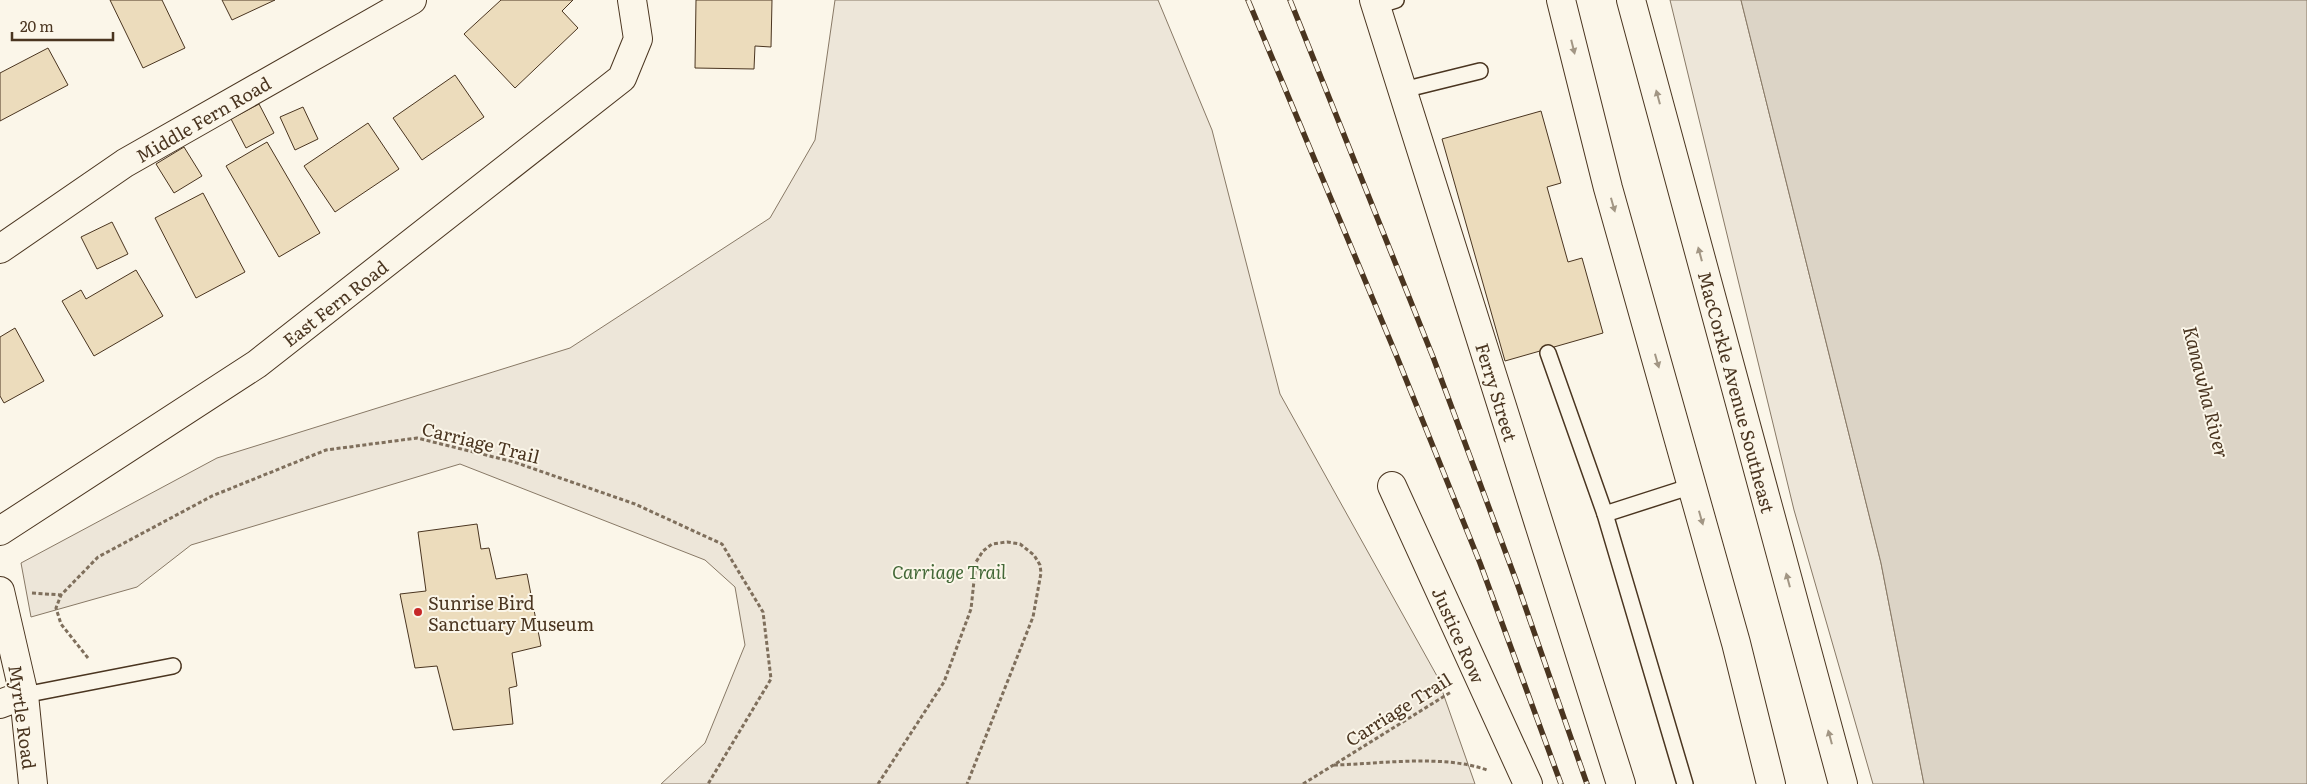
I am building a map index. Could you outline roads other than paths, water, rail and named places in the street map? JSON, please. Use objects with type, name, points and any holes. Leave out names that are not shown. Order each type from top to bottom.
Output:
[{"type":"main road","name":"Middle Fern Road","points":[[0,249],[125,163],[412,0]]},
{"type":"main road","name":"East Fern Road","points":[[0,532],[257,364],[622,78],[638,39],[632,0]]},
{"type":"main road","points":[[1561,0],[1608,188],[1736,643],[1771,784]]},
{"type":"main road","name":"MacCorkle Avenue Southeast","points":[[1631,0],[1843,784]]},
{"type":"main road","name":"Ferry Street","points":[[1383,2],[1403,90],[1621,784]]},
{"type":"main road","name":"Justice Row","points":[[1392,486],[1477,676],[1528,784]]},
{"type":"main road","name":"Myrtle Road","points":[[0,591],[12,699],[32,784]]},
{"type":"lane","points":[[1403,90],[1480,70]]},
{"type":"lane","points":[[1548,354],[1605,514],[1686,784]]},
{"type":"lane","points":[[1605,514],[1692,486]]},
{"type":"lane","points":[[12,699],[173,666]]},
{"type":"water","name":"Kanawha River","points":[[1741,0],[2307,0],[2307,784],[1924,784],[1881,563]]},
{"type":"railway","points":[[1248,0],[1397,357],[1480,563],[1561,784]]},
{"type":"railway","points":[[1290,0],[1433,357],[1517,583],[1587,784]]},
{"type":"place","name":"Sunrise Bird Sanctuary Museum","points":[[418,612]]},
{"type":"park label","name":"Carriage Trail","points":[[949,571]]}]
